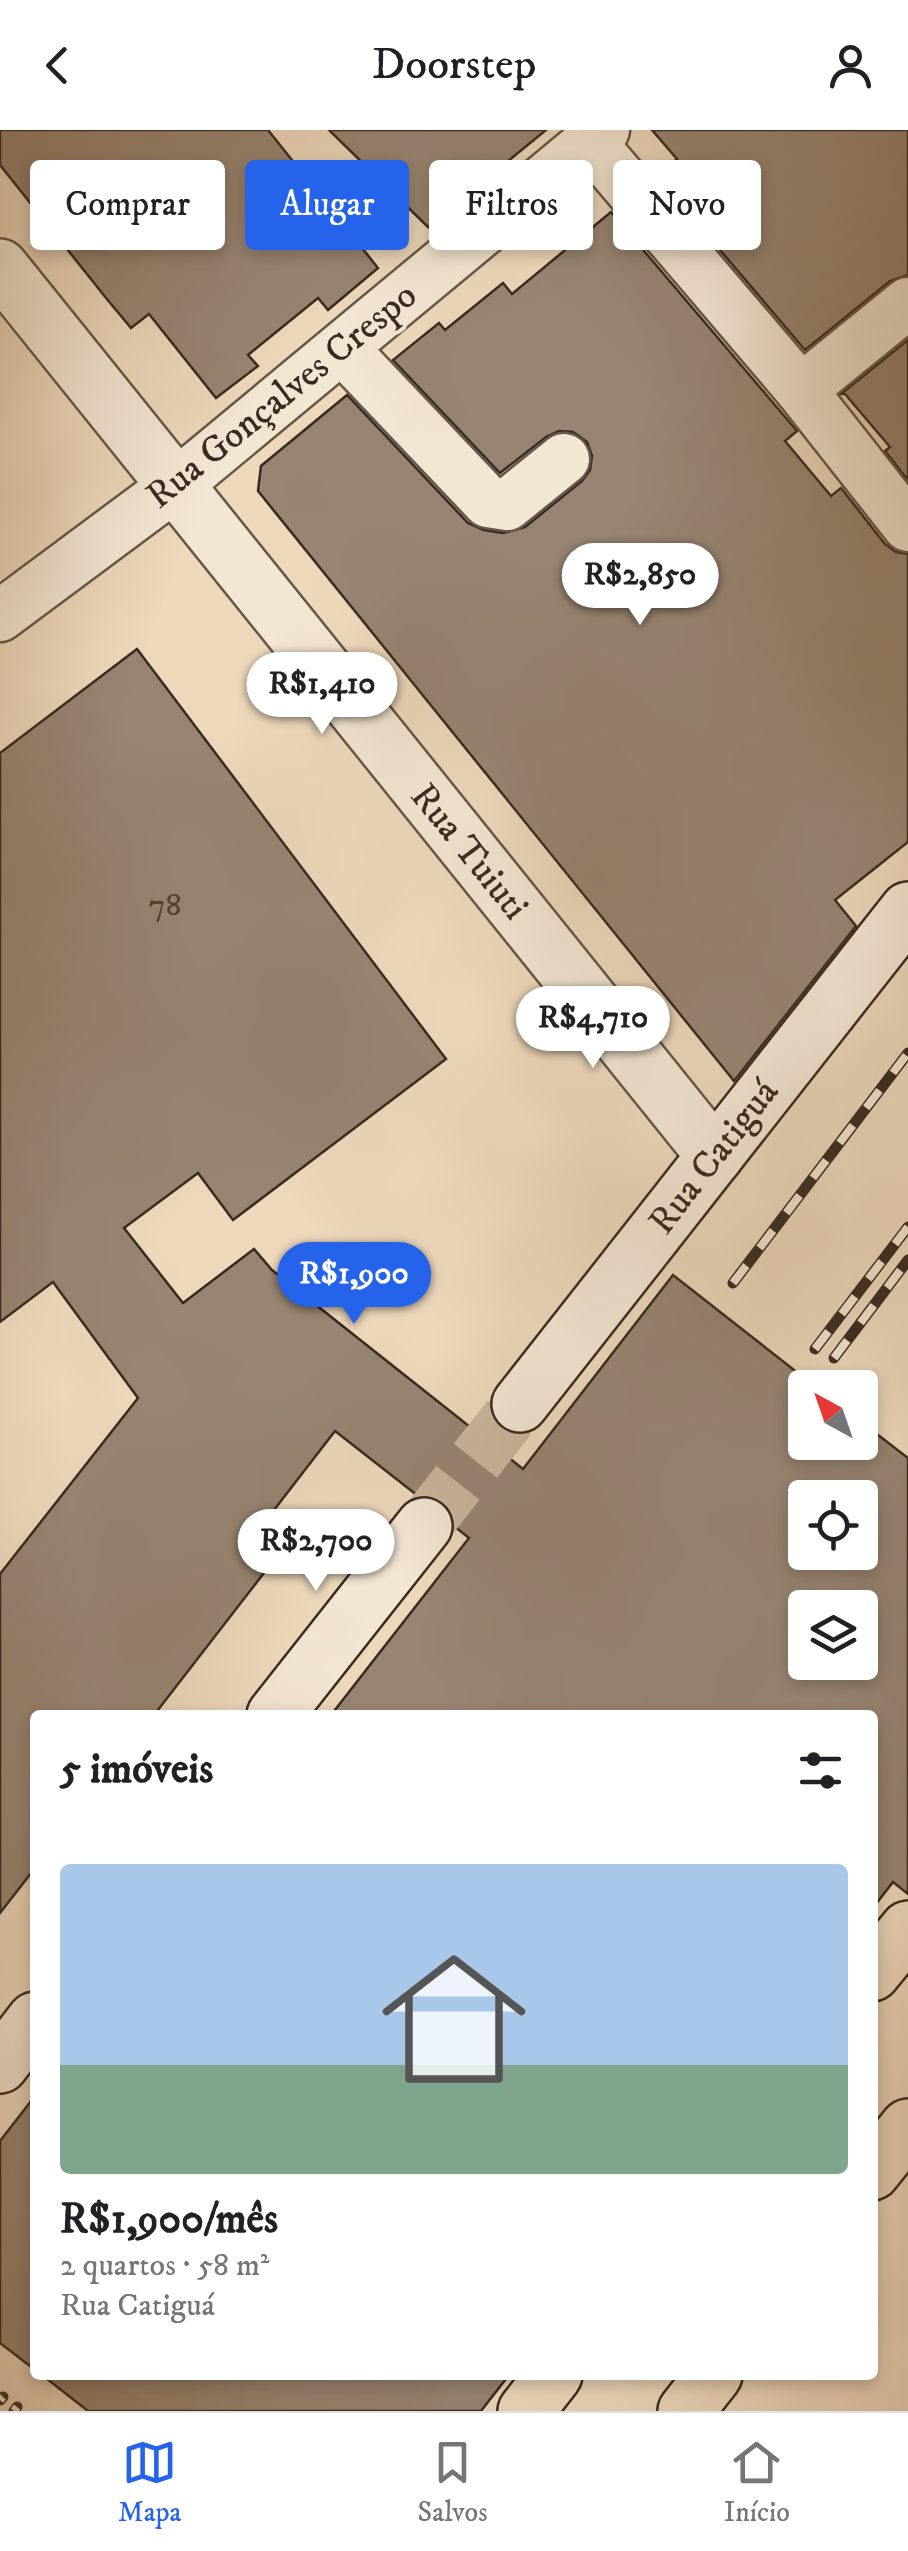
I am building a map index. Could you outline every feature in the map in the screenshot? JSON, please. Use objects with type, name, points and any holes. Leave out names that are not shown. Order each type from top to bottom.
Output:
[{"type":"highway","points":[[878,1966],[908,1928]]},
{"type":"highway","points":[[878,2164],[908,2127]]},
{"type":"highway","points":[[526,2411],[550,2380]]},
{"type":"highway","points":[[686,2411],[710,2380]]},
{"type":"street","name":"Rua Gonçalves Crespo","points":[[0,616],[176,485],[597,136]]},
{"type":"street","points":[[597,136],[908,526]]},
{"type":"street","name":"Rua Tuiuti","points":[[0,266],[715,1156]]},
{"type":"street","points":[[801,390],[908,303]]},
{"type":"street","points":[[342,348],[488,502],[507,505],[564,459]]},
{"type":"street","name":"Rua Catiguá","points":[[520,1404],[908,910]]},
{"type":"street","points":[[279,1710],[424,1526]]},
{"type":"street","points":[[0,2065],[30,2026]]},
{"type":"building","points":[[0,130],[268,130],[292,160],[245,160],[245,250],[364,250],[378,268],[328,310],[318,298],[248,355],[258,366],[216,398],[149,314],[131,328],[68,250],[225,250],[225,160],[30,160],[30,203],[0,165]]},
{"type":"building","points":[[329,130],[546,130],[510,160],[429,160],[428,227],[409,208],[409,160],[360,160]]},
{"type":"building","points":[[652,130],[908,130],[908,275],[890,281],[805,350],[720,250],[761,250],[761,160],[677,159]]},
{"type":"building","points":[[611,212],[613,250],[643,250],[797,431],[785,441],[831,496],[841,488],[885,544],[908,554],[908,842],[835,900],[856,926],[734,1081],[258,491],[261,466],[347,395],[468,523],[503,533],[525,527],[582,481],[590,470],[592,456],[587,442],[573,432],[559,431],[500,473],[393,360],[439,323],[445,330],[503,283],[512,294],[565,250],[593,250],[593,227]]},
{"type":"building","points":[[908,340],[908,480],[885,451],[890,447],[841,394]]},
{"type":"building","points":[[137,649],[446,1059],[233,1220],[198,1173],[124,1228],[183,1303],[254,1249],[272,1270],[523,1469],[673,1275],[794,1370],[788,1370],[788,1460],[878,1460],[878,1435],[908,1458],[908,1894],[893,1882],[878,1901],[878,1710],[335,1710],[469,1538],[454,1526],[453,1514],[444,1502],[429,1495],[418,1496],[335,1431],[257,1532],[281,1551],[158,1710],[30,1710],[30,1874],[0,1913],[0,1574],[138,1398],[53,1282],[0,1322],[0,753]]},
{"type":"building","points":[[30,2102],[30,2366],[0,2343],[0,2141]]},
{"type":"building","points":[[48,2380],[505,2380],[481,2411],[88,2411]]},
{"type":"tunnel","points":[[424,1526],[520,1404]]},
{"type":"railway","points":[[733,1283],[908,1053]]},
{"type":"railway","points":[[815,1349],[908,1227]]},
{"type":"railway","points":[[834,1358],[908,1260]]},
{"type":"railway","points":[[0,2400],[3,2397]]},
{"type":"railway","points":[[14,2411],[17,2407]]}]
